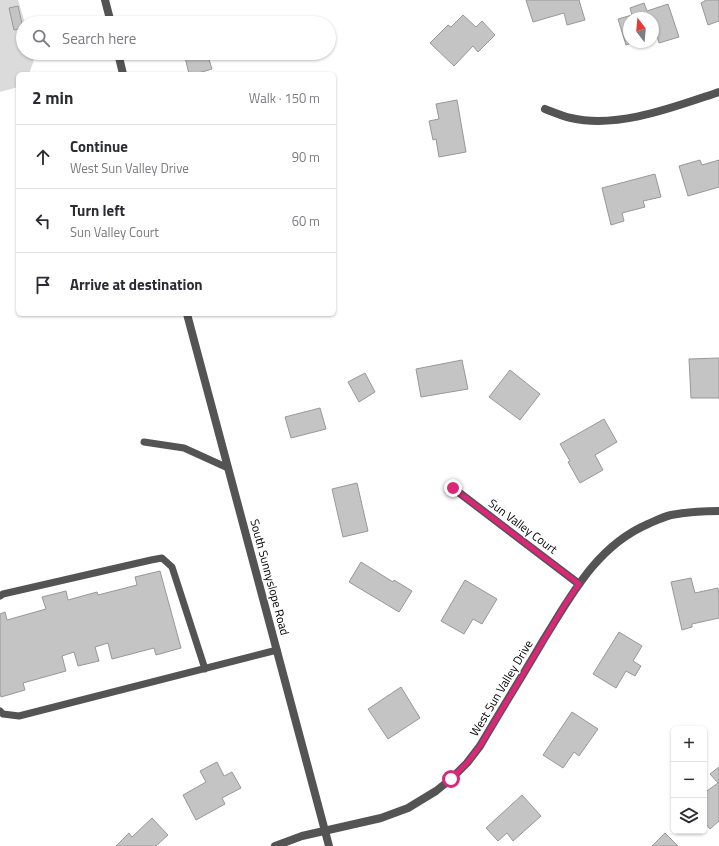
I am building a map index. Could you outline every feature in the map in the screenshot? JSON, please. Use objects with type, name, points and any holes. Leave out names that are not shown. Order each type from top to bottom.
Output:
[{"type":"street","points":[[105,0],[109,16]]},
{"type":"street","points":[[120,60],[123,72]]},
{"type":"street","points":[[545,109],[571,118],[596,121],[617,120],[637,117],[664,110],[719,92]]},
{"type":"street","name":"South Sunnyslope Road","points":[[188,316],[329,846]]},
{"type":"street","name":"Sun Valley Court","points":[[453,488],[579,584]]},
{"type":"street","name":"West Sun Valley Drive","points":[[275,846],[302,836],[380,818],[408,808],[436,791],[467,763],[480,746],[566,603],[593,564],[621,538],[639,527],[660,518],[698,511],[719,511]]},
{"type":"lane","points":[[144,442],[184,448],[228,468]]},
{"type":"lane","points":[[0,596],[3,594],[162,558],[172,567],[205,669]]},
{"type":"lane","points":[[0,711],[3,714],[19,716],[277,650]]},
{"type":"shaded area","points":[[0,0],[18,0],[23,16],[16,16],[16,60],[34,60],[30,72],[16,72],[16,88],[0,92]]},
{"type":"building","points":[[526,0],[579,0],[585,20],[567,25],[564,13],[533,22]]},
{"type":"building","points":[[705,0],[719,0],[719,21],[708,25],[701,3]]},
{"type":"building","points":[[644,3],[647,11],[668,4],[679,37],[659,43],[659,12],[631,12],[630,8]]},
{"type":"building","points":[[18,6],[20,16],[16,16],[16,30],[14,30],[9,8]]},
{"type":"building","points":[[463,15],[476,27],[482,21],[495,35],[478,52],[473,46],[454,66],[430,43],[448,25],[451,27]]},
{"type":"building","points":[[623,18],[623,35],[618,19]]},
{"type":"building","points":[[186,60],[209,60],[212,69],[202,72],[189,72]]},
{"type":"building","points":[[457,100],[466,152],[439,157],[436,139],[433,140],[429,121],[439,119],[436,104]]},
{"type":"building","points":[[700,160],[702,165],[719,160],[719,187],[688,196],[679,166]]},
{"type":"building","points":[[655,174],[661,197],[643,201],[645,207],[622,213],[624,221],[611,225],[602,188]]},
{"type":"building","points":[[719,358],[719,398],[691,398],[689,359]]},
{"type":"building","points":[[462,360],[468,389],[421,397],[416,369]]},
{"type":"building","points":[[510,370],[540,394],[520,420],[489,397]]},
{"type":"building","points":[[365,373],[375,392],[359,402],[348,382]]},
{"type":"building","points":[[320,408],[326,429],[291,438],[285,417]]},
{"type":"building","points":[[604,419],[617,442],[595,455],[603,470],[580,483],[560,444]]},
{"type":"building","points":[[357,483],[368,531],[343,537],[332,489]]},
{"type":"building","points":[[361,562],[393,582],[394,580],[412,591],[399,612],[349,582]]},
{"type":"building","points":[[160,571],[181,648],[156,655],[154,648],[112,659],[108,643],[95,647],[99,661],[78,666],[74,652],[62,656],[66,671],[23,683],[25,690],[1,697],[0,614],[5,612],[7,620],[46,609],[42,597],[66,591],[68,600],[97,592],[98,595],[137,585],[135,577]]},
{"type":"building","points":[[691,578],[695,593],[718,588],[719,618],[692,624],[692,627],[682,630],[671,582]]},
{"type":"building","points":[[465,580],[497,599],[482,624],[473,619],[464,634],[441,621]]},
{"type":"building","points":[[619,632],[642,646],[633,661],[641,666],[635,676],[626,671],[616,688],[593,674]]},
{"type":"building","points":[[401,687],[420,718],[388,739],[368,709]]},
{"type":"building","points":[[572,712],[598,729],[579,756],[574,752],[563,768],[543,755]]},
{"type":"building","points":[[217,762],[224,776],[232,772],[241,788],[222,798],[225,804],[196,820],[183,795],[206,782],[200,771]]},
{"type":"building","points":[[719,767],[719,821],[710,829],[707,826],[707,791],[718,783],[710,774]]},
{"type":"building","points":[[522,795],[541,816],[513,841],[507,833],[498,841],[486,828]]},
{"type":"building","points":[[152,818],[168,835],[156,846],[116,846],[129,833],[132,837]]},
{"type":"building","points":[[665,833],[678,846],[652,846]]},
{"type":"route","points":[[451,779],[467,763],[480,746],[579,584],[453,488]]}]
